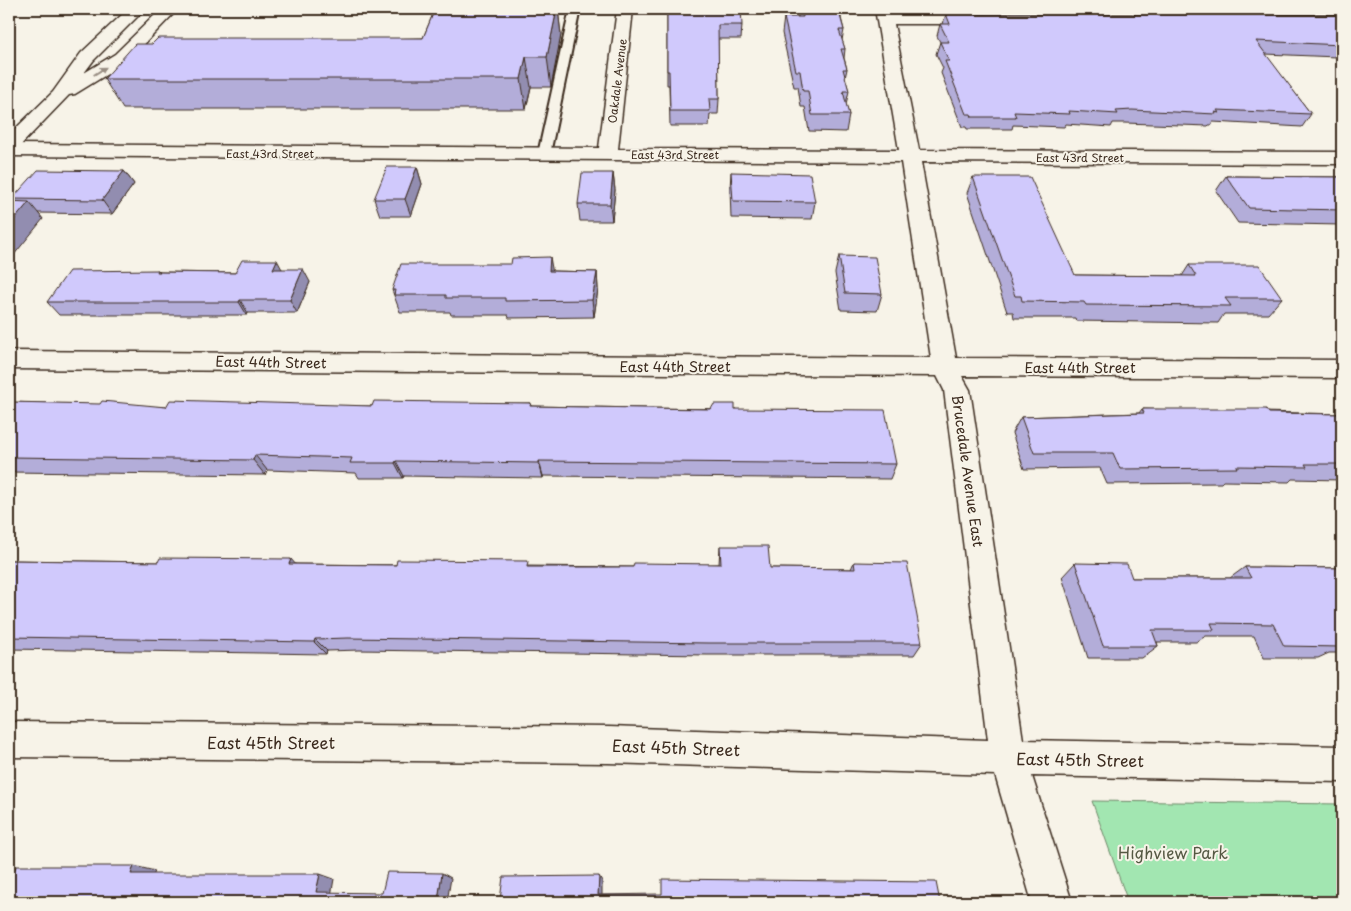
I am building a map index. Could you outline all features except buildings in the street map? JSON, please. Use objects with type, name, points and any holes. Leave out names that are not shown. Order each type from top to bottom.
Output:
[{"type":"street","points":[[9,148],[59,96],[87,57],[137,9]]},
{"type":"street","points":[[59,96],[121,58],[170,9]]},
{"type":"street","name":"Oakdale Avenue","points":[[608,154],[625,9]]},
{"type":"street","points":[[884,14],[1002,19]]},
{"type":"street","name":"Brucedale Avenue East","points":[[884,14],[910,156],[945,368],[958,390],[1008,758],[1052,902]]},
{"type":"street","name":"East 43rd Street","points":[[9,148],[141,152],[1342,158]]},
{"type":"street","name":"East 44th Street","points":[[9,360],[945,368],[1342,369]]},
{"type":"street","name":"East 45th Street","points":[[9,740],[608,745],[1008,758],[1342,764]]},
{"type":"lane","points":[[544,154],[575,9]]},
{"type":"green space","name":"Highview Park","points":[[1092,801],[1342,804],[1342,902],[1128,902]]}]
